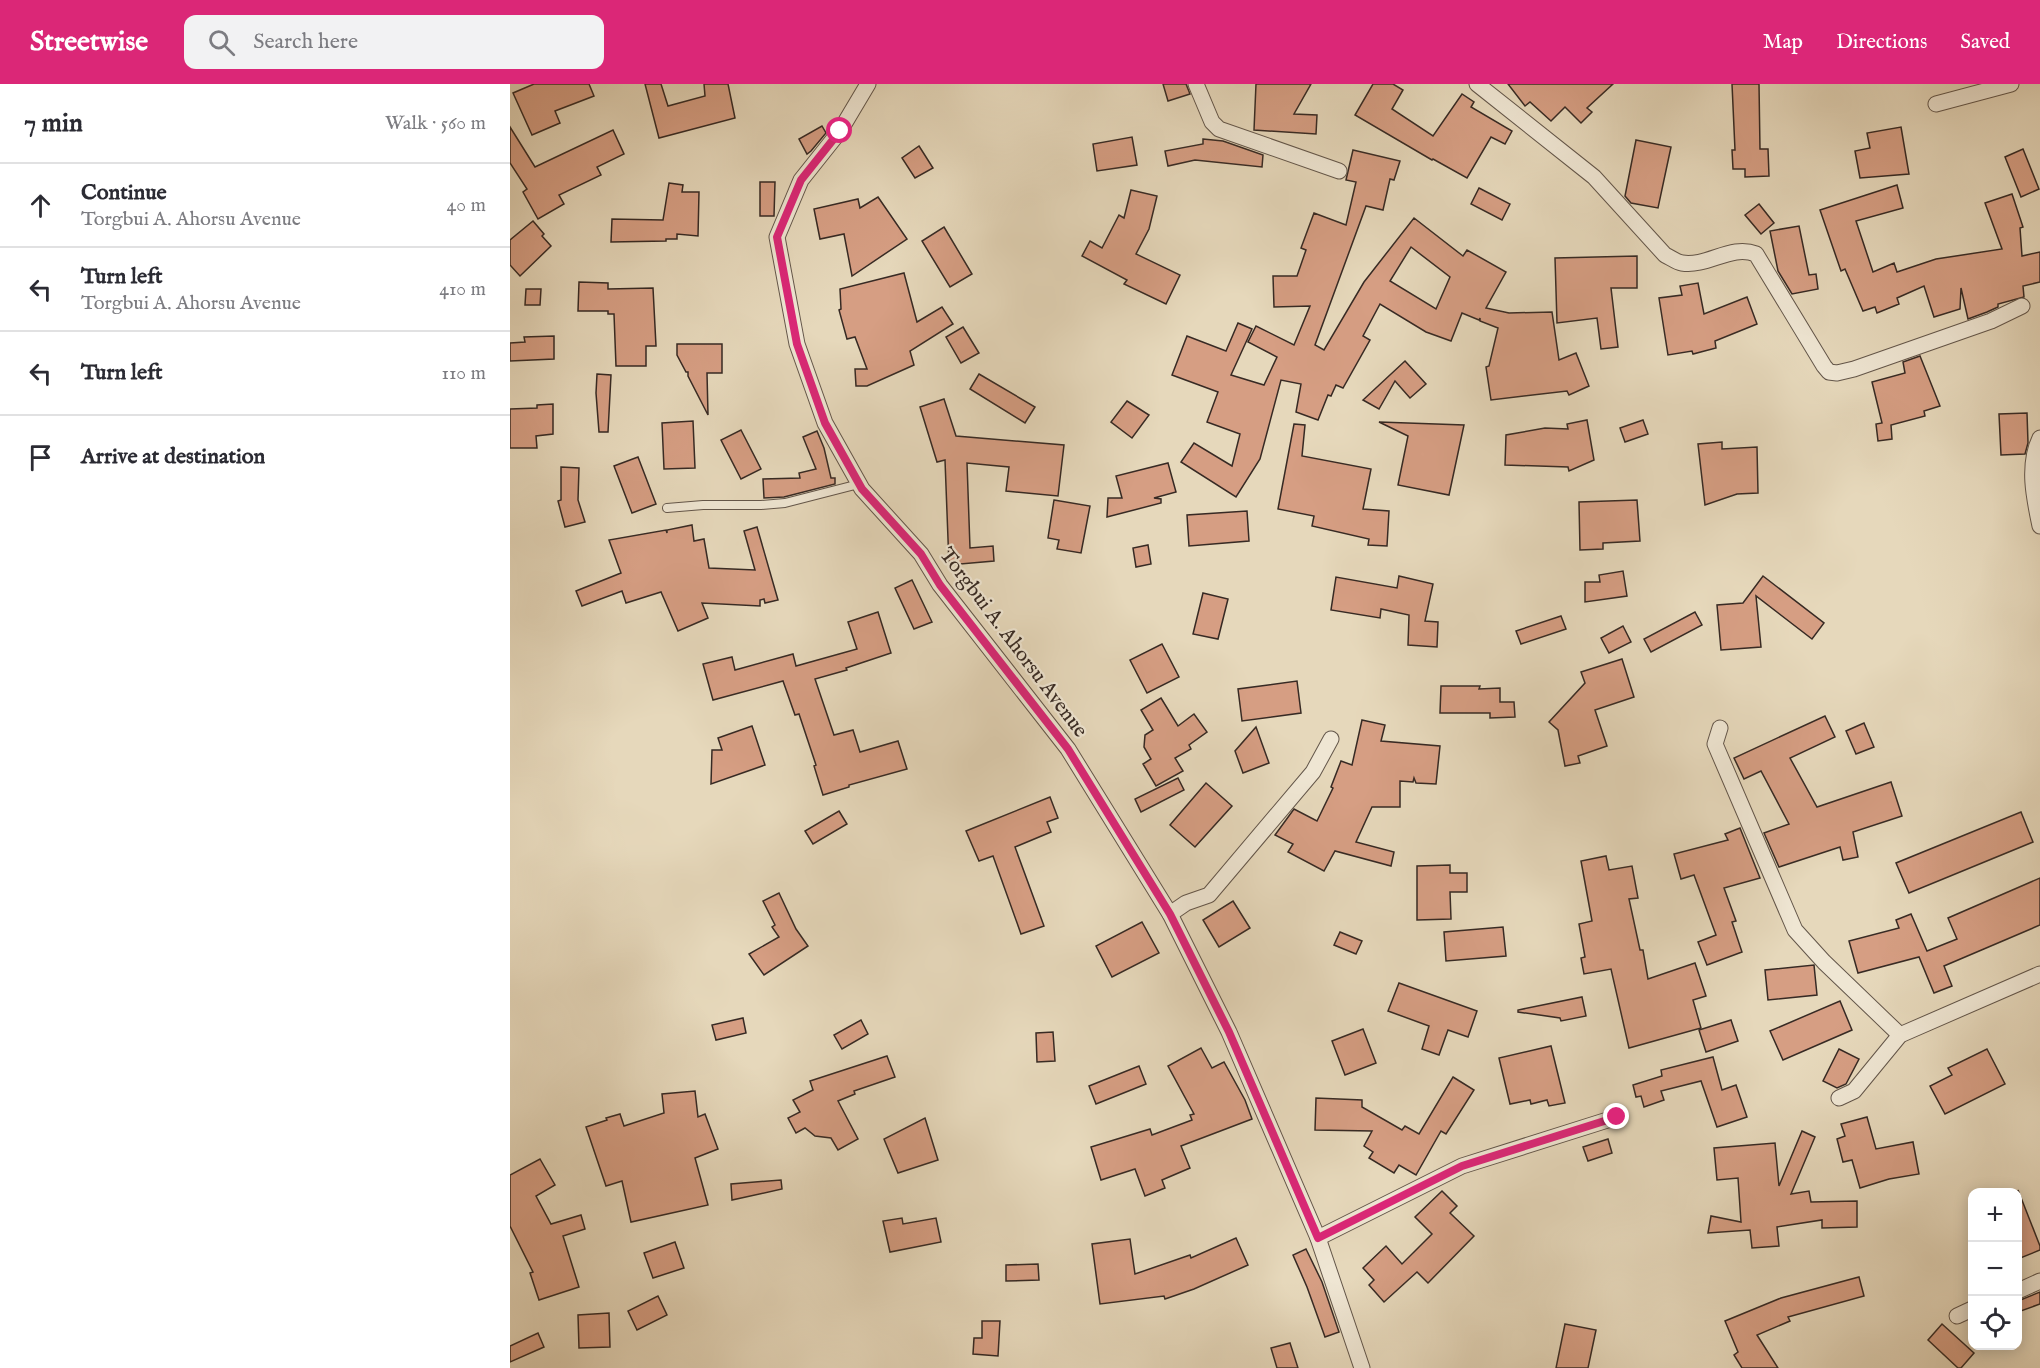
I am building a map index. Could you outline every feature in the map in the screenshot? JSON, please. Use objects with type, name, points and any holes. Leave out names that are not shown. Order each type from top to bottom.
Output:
[{"type":"street","name":"Torgbui A. Ahorsu Avenue","points":[[868,84],[840,131],[801,180],[777,237],[797,344],[825,423],[859,484],[921,554],[940,585],[1068,749],[1170,914],[1229,1032],[1318,1238],[1362,1368]]},
{"type":"street","points":[[1196,84],[1212,122],[1218,129],[1339,171]]},
{"type":"street","points":[[1476,84],[1594,177],[1665,255],[1680,263],[1693,264],[1738,251],[1756,254],[1829,372],[1837,373],[1854,369],[1991,321],[2022,306]]},
{"type":"street","points":[[1936,104],[2011,84]]},
{"type":"street","points":[[2040,438],[2033,455],[2033,482],[2040,526]]},
{"type":"street","points":[[1720,728],[1715,744],[1795,930],[1824,962],[1900,1035]]},
{"type":"street","points":[[1170,914],[1186,903],[1209,895],[1313,772],[1330,739]]},
{"type":"street","points":[[1839,1098],[1854,1090],[1900,1035],[2040,974]]},
{"type":"street","points":[[1318,1238],[1462,1166],[1617,1117]]},
{"type":"street","points":[[2022,1289],[2040,1281]]},
{"type":"street","points":[[1957,1316],[1968,1311]]},
{"type":"lane","points":[[667,508],[703,504],[785,503],[859,484]]},
{"type":"building","points":[[534,84],[589,84],[594,96],[555,111],[560,123],[532,135],[513,93]]},
{"type":"building","points":[[645,84],[661,84],[668,106],[705,96],[704,84],[728,84],[735,118],[659,138]]},
{"type":"building","points":[[1163,84],[1186,84],[1190,94],[1168,101]]},
{"type":"building","points":[[1256,84],[1311,84],[1294,114],[1317,115],[1316,134],[1254,130]]},
{"type":"building","points":[[1373,84],[1393,84],[1403,90],[1392,109],[1433,136],[1462,94],[1474,102],[1471,107],[1512,131],[1505,144],[1491,137],[1467,178],[1355,115]]},
{"type":"building","points":[[1508,84],[1613,84],[1587,108],[1592,112],[1581,123],[1565,107],[1551,121],[1530,102],[1525,106]]},
{"type":"building","points":[[1732,84],[1759,84],[1760,149],[1768,149],[1769,176],[1745,177],[1745,169],[1733,169],[1732,150],[1735,150]]},
{"type":"building","points":[[822,126],[826,133],[807,154],[799,139]]},
{"type":"building","points":[[510,127],[535,167],[613,130],[624,154],[597,167],[601,175],[559,195],[564,204],[538,219],[523,192],[527,189],[510,163]]},
{"type":"building","points":[[1901,127],[1909,174],[1860,178],[1855,151],[1870,148],[1867,133]]},
{"type":"building","points":[[1132,137],[1137,165],[1097,171],[1093,144]]},
{"type":"building","points":[[1203,139],[1223,141],[1263,155],[1262,167],[1195,160],[1168,166],[1165,151],[1203,144]]},
{"type":"building","points":[[1636,140],[1671,147],[1658,208],[1631,203],[1625,196]]},
{"type":"building","points":[[919,146],[933,168],[915,178],[902,158]]},
{"type":"building","points":[[2023,149],[2039,189],[2021,197],[2005,157]]},
{"type":"building","points":[[1353,150],[1400,161],[1394,180],[1390,179],[1383,210],[1366,206],[1315,345],[1324,350],[1364,282],[1414,218],[1463,256],[1467,250],[1506,272],[1486,308],[1509,313],[1552,312],[1559,360],[1576,353],[1589,386],[1569,395],[1567,391],[1491,400],[1486,367],[1489,366],[1498,328],[1480,321],[1480,318],[1479,320],[1462,313],[1451,341],[1426,332],[1380,304],[1363,336],[1370,340],[1343,388],[1336,385],[1331,396],[1328,395],[1318,420],[1296,412],[1301,384],[1281,380],[1260,459],[1236,497],[1181,462],[1194,443],[1232,466],[1240,434],[1207,422],[1218,392],[1172,375],[1187,336],[1226,351],[1238,323],[1252,329],[1231,375],[1264,385],[1277,357],[1248,342],[1256,326],[1294,345],[1310,306],[1274,307],[1273,276],[1297,276],[1306,250],[1301,248],[1314,213],[1346,225],[1356,182],[1346,180]],"holes":[[[1411,247],[1450,277],[1436,309],[1390,281]]]},
{"type":"building","points":[[760,182],[775,182],[774,216],[760,216]]},
{"type":"building","points":[[669,183],[683,185],[682,192],[699,192],[698,236],[677,234],[677,239],[666,239],[666,241],[611,242],[612,219],[663,220]]},
{"type":"building","points":[[1897,185],[1903,208],[1856,221],[1873,272],[1894,263],[1897,272],[1936,259],[2002,249],[1985,203],[2012,194],[2023,227],[2020,228],[2022,256],[2040,252],[2040,282],[2023,286],[2024,297],[1998,304],[1998,307],[1968,319],[1961,288],[1960,309],[1934,317],[1924,286],[1897,298],[1899,304],[1877,313],[1875,307],[1863,311],[1845,269],[1841,271],[1820,210]]},
{"type":"building","points":[[1479,188],[1510,204],[1502,220],[1471,204]]},
{"type":"building","points":[[1131,190],[1157,196],[1149,229],[1136,254],[1180,275],[1166,304],[1124,284],[1127,280],[1082,256],[1090,241],[1102,248],[1119,215],[1124,218]]},
{"type":"building","points":[[878,197],[907,239],[852,276],[844,234],[820,239],[814,209],[858,199],[860,208]]},
{"type":"building","points":[[1759,204],[1774,223],[1761,234],[1745,215]]},
{"type":"building","points":[[533,221],[551,246],[520,276],[510,265],[510,240]]},
{"type":"building","points":[[1799,226],[1809,275],[1816,274],[1818,289],[1792,294],[1778,271],[1770,231]]},
{"type":"building","points":[[944,227],[972,274],[950,287],[922,241]]},
{"type":"building","points":[[1637,256],[1637,288],[1611,288],[1618,347],[1601,349],[1597,318],[1557,323],[1555,258]]},
{"type":"building","points":[[904,273],[917,322],[942,307],[953,324],[910,351],[914,365],[867,386],[856,386],[855,369],[867,369],[855,337],[847,339],[839,310],[841,309],[840,289]]},
{"type":"building","points":[[579,282],[608,283],[608,289],[653,288],[656,346],[646,346],[646,366],[616,366],[614,314],[608,314],[608,311],[578,311]]},
{"type":"building","points":[[1698,283],[1704,314],[1747,297],[1757,324],[1715,341],[1716,348],[1693,354],[1692,351],[1668,355],[1659,298],[1682,295],[1680,286]]},
{"type":"building","points":[[526,289],[541,289],[540,305],[525,305]]},
{"type":"building","points":[[963,327],[979,353],[961,363],[946,337]]},
{"type":"building","points":[[554,336],[554,359],[510,361],[510,343],[525,342],[524,337]]},
{"type":"building","points":[[677,344],[722,344],[722,373],[707,373],[708,415],[688,372],[677,355]]},
{"type":"building","points":[[1920,356],[1940,406],[1924,411],[1925,416],[1891,425],[1892,439],[1878,441],[1876,424],[1882,423],[1872,382],[1905,373],[1903,362]]},
{"type":"building","points":[[1405,361],[1426,384],[1410,398],[1395,381],[1379,409],[1363,400]]},
{"type":"building","points":[[597,374],[611,375],[608,432],[599,432]]},
{"type":"building","points":[[979,374],[1035,407],[1025,423],[970,389]]},
{"type":"building","points":[[944,399],[956,436],[1064,445],[1058,496],[1006,491],[1009,467],[967,463],[970,548],[993,546],[994,561],[949,565],[945,460],[937,462],[920,407]]},
{"type":"building","points":[[1127,401],[1149,415],[1132,438],[1111,422]]},
{"type":"building","points":[[553,404],[553,434],[536,436],[537,448],[510,448],[510,409],[537,408],[537,405]]},
{"type":"building","points":[[2027,413],[2028,443],[2025,454],[2001,455],[1999,414]]},
{"type":"building","points":[[1587,420],[1594,460],[1569,471],[1568,467],[1505,465],[1506,435],[1545,428],[1568,429],[1567,424]]},
{"type":"building","points":[[1643,420],[1648,434],[1625,442],[1620,428]]},
{"type":"building","points":[[693,421],[695,468],[664,469],[662,423]]},
{"type":"building","points":[[1379,422],[1464,425],[1449,495],[1398,485],[1408,436]]},
{"type":"building","points":[[1294,424],[1305,425],[1302,456],[1371,469],[1363,509],[1389,511],[1387,546],[1368,545],[1369,539],[1312,526],[1314,516],[1278,509]]},
{"type":"building","points":[[741,430],[761,469],[741,479],[721,440]]},
{"type":"building","points":[[817,431],[824,448],[831,478],[835,478],[835,484],[784,497],[764,498],[763,479],[800,478],[799,473],[816,469],[803,437]]},
{"type":"building","points":[[1722,442],[1722,449],[1757,447],[1758,493],[1737,494],[1705,505],[1698,444]]},
{"type":"building","points":[[638,457],[656,504],[632,513],[614,466]]},
{"type":"building","points":[[1168,463],[1176,492],[1154,498],[1161,499],[1161,503],[1107,517],[1108,498],[1122,498],[1116,476]]},
{"type":"building","points":[[561,467],[579,468],[578,500],[585,522],[565,527],[558,501],[561,500]]},
{"type":"building","points":[[1054,500],[1090,506],[1081,553],[1057,549],[1059,540],[1048,538]]},
{"type":"building","points":[[1637,500],[1640,541],[1603,543],[1603,549],[1580,550],[1579,502]]},
{"type":"building","points":[[1247,511],[1249,541],[1189,546],[1187,515]]},
{"type":"building","points":[[692,525],[694,541],[704,539],[709,568],[755,570],[744,531],[757,527],[778,600],[765,603],[764,599],[760,600],[760,606],[702,603],[708,618],[678,631],[661,592],[626,603],[622,591],[582,606],[576,591],[621,573],[609,540],[666,530],[667,533],[667,530]]},
{"type":"building","points":[[1148,545],[1151,564],[1136,567],[1133,548]]},
{"type":"building","points":[[1623,571],[1627,596],[1585,602],[1585,582],[1600,582],[1599,575]]},
{"type":"building","points":[[1399,576],[1433,584],[1425,621],[1438,622],[1437,647],[1408,645],[1409,615],[1381,609],[1380,618],[1331,610],[1336,577],[1397,588]]},
{"type":"building","points":[[1763,576],[1824,623],[1812,639],[1756,596],[1761,647],[1721,650],[1717,605],[1743,603]]},
{"type":"building","points":[[912,580],[932,622],[914,629],[895,588]]},
{"type":"building","points":[[1203,593],[1228,599],[1218,639],[1193,634]]},
{"type":"building","points":[[878,612],[891,653],[846,668],[847,670],[815,679],[834,735],[853,730],[860,752],[898,741],[907,769],[849,785],[849,787],[823,795],[814,766],[816,765],[799,714],[795,715],[783,681],[713,700],[703,664],[732,657],[735,670],[793,654],[796,666],[857,649],[848,622]]},
{"type":"building","points":[[1695,612],[1702,625],[1651,652],[1644,639]]},
{"type":"building","points":[[1561,616],[1566,629],[1521,644],[1516,631]]},
{"type":"building","points":[[1623,626],[1631,642],[1609,653],[1601,638]]},
{"type":"building","points":[[1162,644],[1179,677],[1147,693],[1130,660]]},
{"type":"building","points":[[1622,659],[1634,697],[1595,710],[1607,746],[1578,756],[1580,763],[1565,766],[1558,730],[1549,722],[1585,683],[1581,672]]},
{"type":"building","points":[[1297,681],[1301,713],[1242,721],[1238,689]]},
{"type":"building","points":[[1441,686],[1500,688],[1500,702],[1514,702],[1515,717],[1490,718],[1490,713],[1440,713]]},
{"type":"building","points":[[1161,698],[1178,726],[1194,714],[1207,732],[1189,745],[1191,749],[1175,758],[1183,771],[1156,786],[1143,764],[1151,759],[1144,747],[1145,735],[1153,730],[1141,710]]},
{"type":"building","points":[[1825,716],[1835,737],[1790,758],[1817,807],[1891,782],[1902,816],[1853,832],[1858,857],[1843,860],[1840,847],[1779,867],[1764,833],[1789,824],[1761,771],[1744,779],[1734,758]]},
{"type":"building","points":[[1362,720],[1385,725],[1381,741],[1440,746],[1436,784],[1416,783],[1414,778],[1413,782],[1400,781],[1400,807],[1372,807],[1356,842],[1394,852],[1391,866],[1335,851],[1324,871],[1288,852],[1293,844],[1275,835],[1294,809],[1317,821],[1333,788],[1331,787],[1341,761],[1352,765]]},
{"type":"building","points":[[1864,723],[1874,747],[1856,754],[1846,731]]},
{"type":"building","points":[[752,726],[765,765],[711,784],[712,750],[722,750],[718,738]]},
{"type":"building","points":[[1256,727],[1269,763],[1243,773],[1235,751]]},
{"type":"building","points":[[1178,778],[1184,790],[1141,812],[1135,799]]},
{"type":"building","points":[[1206,783],[1232,806],[1195,847],[1170,825]]},
{"type":"building","points":[[1050,797],[1058,818],[1047,822],[1051,832],[1015,847],[1044,926],[1021,934],[993,856],[979,861],[966,831]]},
{"type":"building","points":[[839,811],[847,824],[813,844],[805,831]]},
{"type":"building","points":[[2021,812],[2033,842],[1909,893],[1896,863]]},
{"type":"building","points":[[1740,828],[1760,878],[1724,888],[1736,921],[1732,922],[1742,952],[1707,965],[1698,942],[1716,935],[1694,875],[1681,879],[1674,854],[1728,840],[1725,834]]},
{"type":"building","points":[[1606,856],[1609,870],[1632,866],[1638,898],[1629,899],[1640,950],[1643,950],[1648,979],[1695,963],[1706,996],[1693,1000],[1701,1028],[1629,1048],[1611,969],[1584,974],[1581,958],[1585,957],[1579,924],[1592,921],[1581,861]]},
{"type":"building","points":[[1450,865],[1450,873],[1467,873],[1467,892],[1450,892],[1451,919],[1417,920],[1417,866]]},
{"type":"building","points":[[2040,878],[2040,925],[1944,966],[1952,986],[1934,993],[1919,957],[1858,973],[1849,941],[1899,928],[1896,920],[1911,914],[1927,951],[1957,939],[1948,918]]},
{"type":"building","points":[[779,893],[796,929],[808,946],[764,975],[749,954],[779,937],[772,927],[775,925],[763,901]]},
{"type":"building","points":[[1233,901],[1250,928],[1219,947],[1203,920]]},
{"type":"building","points":[[1142,922],[1159,953],[1112,977],[1096,946]]},
{"type":"building","points":[[1503,927],[1506,956],[1446,961],[1444,932]]},
{"type":"building","points":[[1340,932],[1362,941],[1356,954],[1334,945]]},
{"type":"building","points":[[1814,965],[1817,995],[1768,1000],[1765,970]]},
{"type":"building","points":[[1399,983],[1477,1011],[1468,1037],[1448,1030],[1439,1055],[1422,1049],[1429,1026],[1388,1011]]},
{"type":"building","points":[[1582,997],[1586,1016],[1561,1021],[1560,1018],[1518,1012],[1518,1010]]},
{"type":"building","points":[[1840,1001],[1852,1030],[1783,1060],[1770,1031]]},
{"type":"building","points":[[743,1018],[746,1033],[716,1040],[712,1025]]},
{"type":"building","points":[[861,1020],[868,1034],[842,1049],[834,1035]]},
{"type":"building","points":[[1731,1020],[1738,1041],[1706,1052],[1699,1030]]},
{"type":"building","points":[[1363,1029],[1376,1063],[1345,1075],[1332,1041]]},
{"type":"building","points":[[1053,1032],[1055,1061],[1037,1062],[1036,1033]]},
{"type":"building","points":[[1551,1046],[1565,1103],[1549,1106],[1547,1100],[1531,1104],[1530,1100],[1510,1104],[1499,1058]]},
{"type":"building","points":[[1201,1048],[1212,1068],[1224,1062],[1245,1100],[1252,1119],[1181,1146],[1190,1168],[1162,1180],[1165,1188],[1145,1196],[1135,1169],[1101,1180],[1091,1147],[1150,1129],[1152,1135],[1192,1120],[1190,1115],[1194,1114],[1168,1066]]},
{"type":"building","points":[[1839,1049],[1859,1059],[1846,1084],[1837,1088],[1823,1081]]},
{"type":"building","points":[[1987,1049],[2005,1084],[1945,1114],[1930,1086],[1952,1075],[1948,1068]]},
{"type":"building","points":[[887,1056],[895,1077],[854,1091],[855,1094],[838,1101],[858,1139],[838,1150],[831,1138],[815,1136],[805,1128],[796,1133],[788,1118],[800,1112],[793,1100],[813,1090],[810,1081]]},
{"type":"building","points":[[1713,1057],[1722,1090],[1736,1085],[1747,1117],[1717,1127],[1701,1081],[1661,1091],[1664,1100],[1644,1107],[1641,1096],[1636,1097],[1633,1085],[1662,1076],[1661,1070]]},
{"type":"building","points":[[1139,1066],[1146,1084],[1096,1104],[1089,1086]]},
{"type":"building","points":[[1453,1077],[1474,1090],[1446,1134],[1441,1131],[1416,1175],[1399,1165],[1394,1173],[1369,1158],[1373,1152],[1364,1146],[1372,1131],[1315,1130],[1316,1098],[1362,1100],[1362,1107],[1402,1130],[1405,1126],[1419,1134]]},
{"type":"building","points":[[695,1091],[698,1117],[705,1114],[718,1149],[695,1158],[708,1205],[631,1222],[622,1181],[606,1186],[586,1127],[620,1114],[624,1126],[664,1113],[662,1094]]},
{"type":"building","points":[[1867,1117],[1876,1149],[1913,1142],[1919,1174],[1889,1179],[1860,1188],[1852,1160],[1843,1162],[1837,1139],[1845,1136],[1841,1124]]},
{"type":"building","points":[[925,1118],[938,1160],[898,1173],[884,1139]]},
{"type":"building","points":[[1802,1131],[1815,1137],[1791,1194],[1809,1191],[1811,1202],[1857,1201],[1857,1227],[1822,1228],[1822,1220],[1777,1227],[1779,1246],[1752,1248],[1750,1230],[1708,1233],[1711,1216],[1741,1222],[1738,1178],[1717,1180],[1714,1148],[1775,1143],[1779,1186]]},
{"type":"building","points":[[1608,1139],[1612,1153],[1588,1161],[1583,1147]]},
{"type":"building","points":[[540,1159],[555,1185],[536,1196],[551,1224],[581,1215],[585,1229],[563,1236],[579,1287],[539,1300],[530,1273],[533,1272],[510,1226],[510,1175]]},
{"type":"building","points":[[781,1180],[782,1189],[732,1200],[731,1184]]},
{"type":"building","points":[[1442,1191],[1457,1206],[1450,1213],[1474,1236],[1428,1283],[1417,1272],[1384,1302],[1369,1285],[1374,1280],[1363,1268],[1386,1246],[1402,1264],[1432,1234],[1415,1217]]},
{"type":"building","points":[[2022,1200],[2040,1246],[2040,1250],[2022,1257]]},
{"type":"building","points":[[902,1218],[903,1224],[936,1218],[941,1242],[890,1252],[883,1221]]},
{"type":"building","points":[[1236,1238],[1248,1265],[1165,1299],[1164,1296],[1100,1304],[1092,1244],[1130,1239],[1135,1274],[1190,1255],[1191,1258]]},
{"type":"building","points":[[675,1242],[684,1268],[653,1278],[644,1253]]},
{"type":"building","points":[[1306,1249],[1322,1282],[1339,1332],[1325,1337],[1293,1255]]},
{"type":"building","points":[[1038,1264],[1039,1280],[1006,1281],[1006,1265]]},
{"type":"building","points":[[1859,1277],[1864,1296],[1788,1317],[1790,1321],[1757,1335],[1778,1368],[1742,1368],[1734,1355],[1738,1352],[1725,1321],[1781,1298]]},
{"type":"building","points":[[2040,1292],[2040,1304],[2022,1311],[2022,1299]]},
{"type":"building","points":[[658,1296],[667,1315],[637,1330],[628,1311]]},
{"type":"building","points":[[609,1313],[610,1347],[579,1348],[578,1315]]},
{"type":"building","points":[[982,1321],[1000,1321],[998,1356],[973,1354],[974,1338],[982,1338]]},
{"type":"building","points":[[1565,1324],[1596,1330],[1588,1368],[1556,1368]]},
{"type":"building","points":[[1942,1324],[1968,1350],[1974,1353],[1961,1368],[1958,1368],[1928,1340]]},
{"type":"building","points":[[538,1333],[544,1347],[510,1362],[510,1346]]},
{"type":"building","points":[[1290,1343],[1298,1368],[1277,1368],[1271,1348]]},
{"type":"route","points":[[840,131],[801,180],[777,237],[797,344],[825,423],[862,489],[921,554],[940,585],[1068,749],[1170,914],[1229,1032],[1318,1238],[1462,1166],[1617,1117]]}]
